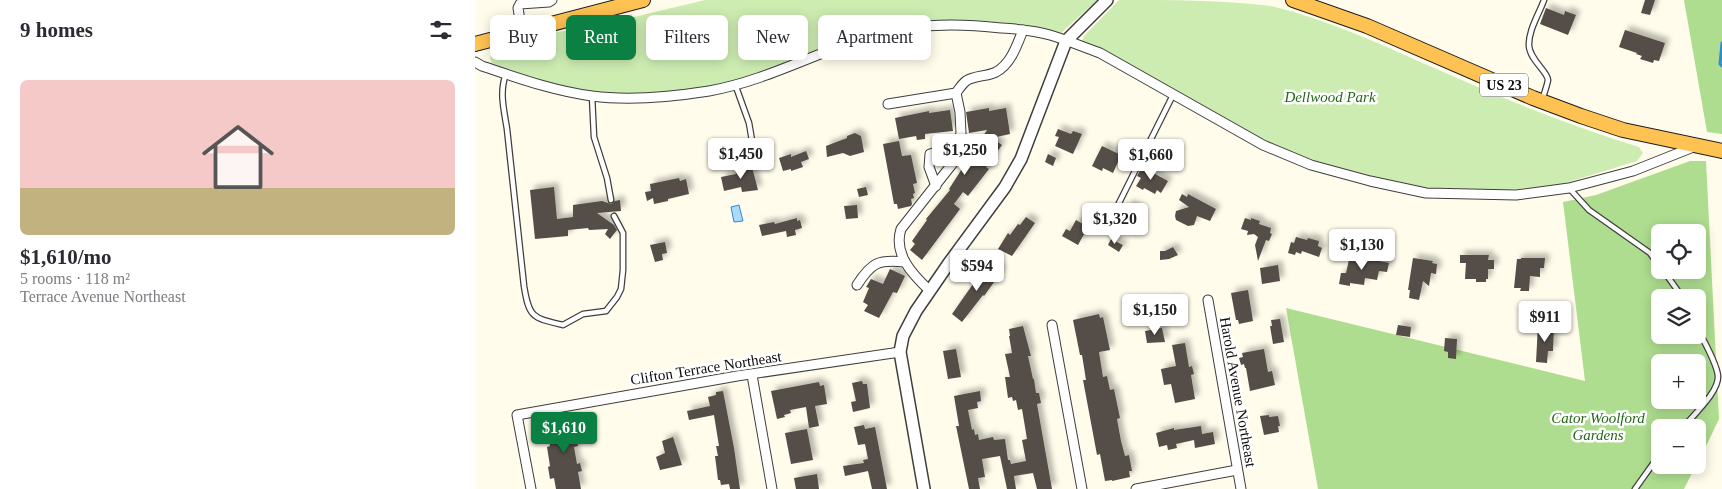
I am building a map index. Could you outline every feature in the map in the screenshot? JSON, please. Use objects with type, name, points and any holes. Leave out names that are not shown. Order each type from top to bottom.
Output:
[{"type":"highway","points":[[556,23],[643,0]]},
{"type":"highway","name":"US 23","points":[[1293,0],[1367,26],[1542,101],[1623,130],[1722,152]]},
{"type":"highway","points":[[475,44],[490,40]]},
{"type":"street","points":[[519,15],[518,8],[520,4],[553,0]]},
{"type":"street","points":[[924,489],[900,352],[903,336],[916,311],[1000,195],[1021,160],[1066,41],[1107,0]]},
{"type":"street","points":[[475,62],[536,84],[592,96],[651,98],[710,91],[766,76],[870,36],[901,29],[943,24],[1023,30],[1049,34],[1099,53],[1263,145],[1311,165],[1426,193],[1516,195],[1569,188],[1633,171],[1697,146]]},
{"type":"street","points":[[888,104],[955,93],[965,81],[998,72],[1012,55],[1023,30]]},
{"type":"street","points":[[930,291],[914,275],[905,262],[898,238],[901,228],[953,164],[961,133],[960,112],[955,93]]},
{"type":"street","points":[[936,186],[929,167],[930,154],[957,146]]},
{"type":"street","points":[[857,285],[867,268],[879,263],[905,262]]},
{"type":"street","name":"Harold Avenue Northeast","points":[[1208,300],[1241,489]]},
{"type":"street","points":[[1052,325],[1082,489]]},
{"type":"street","name":"Clifton Terrace Northeast","points":[[531,489],[517,415],[608,398],[900,352]]},
{"type":"street","points":[[752,375],[772,489]]},
{"type":"street","points":[[1136,489],[1237,470]]},
{"type":"lane","points":[[1542,101],[1548,80],[1536,63],[1529,47],[1530,38],[1544,0]]},
{"type":"lane","points":[[506,74],[502,85],[503,108],[507,129],[524,286],[527,306],[539,319],[563,325],[587,313],[606,311],[617,297],[621,289],[623,233],[614,216]]},
{"type":"lane","points":[[735,84],[749,123],[754,152],[761,161]]},
{"type":"lane","points":[[1117,226],[1116,209],[1173,95]]},
{"type":"lane","points":[[592,96],[594,137],[607,178],[611,200]]},
{"type":"lane","points":[[1569,188],[1589,210],[1651,255]]},
{"type":"lane","points":[[1691,419],[1717,385],[1718,376],[1704,344]]},
{"type":"lane","points":[[1635,489],[1651,467]]},
{"type":"green space","points":[[705,0],[1097,0],[1059,35],[1011,24],[986,21],[931,21],[931,15],[818,15],[818,50],[808,54],[808,15],[738,15],[738,60],[794,60],[736,82],[656,94],[603,94],[575,91],[517,76],[492,63],[491,60],[556,60],[556,32],[566,31],[566,60],[636,60],[636,17]]},
{"type":"green space","name":"Dellwood Park","points":[[1119,0],[1233,3],[1271,6],[1293,12],[1357,35],[1539,112],[1639,147],[1643,153],[1637,161],[1559,185],[1500,191],[1446,192],[1364,177],[1300,158],[1227,122],[1082,42],[1084,36]]},
{"type":"green space","points":[[1684,0],[1722,0],[1722,134],[1707,132]]},
{"type":"green space","name":"Cator Woolford Gardens","points":[[1690,161],[1706,161],[1719,419],[1706,446],[1706,419],[1651,419],[1651,474],[1692,474],[1684,489],[1318,489],[1286,308],[1585,381],[1563,202],[1596,195]]},
{"type":"water","points":[[739,205],[743,221],[734,222],[731,207]]},
{"type":"building","points":[[1645,0],[1655,0],[1650,15],[1641,13]]},
{"type":"building","points":[[1546,8],[1564,15],[1565,11],[1576,15],[1568,35],[1540,24]]},
{"type":"building","points":[[1625,30],[1665,43],[1659,61],[1654,60],[1653,63],[1640,59],[1642,56],[1637,53],[1619,47]]},
{"type":"building","points":[[989,108],[989,111],[1006,108],[1010,134],[992,138],[1002,145],[986,167],[989,169],[968,196],[963,192],[954,204],[960,209],[922,260],[910,250],[915,244],[912,241],[926,219],[950,190],[987,130],[969,133],[966,112]]},
{"type":"building","points":[[950,110],[953,131],[925,134],[925,139],[917,140],[916,136],[899,139],[895,118],[929,111],[929,113]]},
{"type":"building","points":[[1058,129],[1071,134],[1073,131],[1082,134],[1073,154],[1055,146],[1059,137],[1055,136]]},
{"type":"building","points":[[855,133],[861,136],[864,152],[850,156],[843,153],[827,157],[826,146]]},
{"type":"building","points":[[899,141],[902,156],[911,155],[917,183],[913,184],[915,193],[913,194],[914,198],[911,199],[911,206],[898,209],[897,204],[894,204],[883,144]]},
{"type":"building","points":[[1102,146],[1121,155],[1113,173],[1103,168],[1102,171],[1092,166]]},
{"type":"building","points":[[806,151],[809,159],[801,162],[803,167],[791,171],[791,169],[783,171],[779,158],[791,154],[791,157]]},
{"type":"building","points":[[1048,154],[1056,158],[1053,166],[1045,162]]},
{"type":"building","points":[[745,167],[745,169],[752,167],[758,190],[742,192],[741,187],[724,191],[721,177],[736,174],[735,169]]},
{"type":"building","points":[[1142,167],[1168,181],[1161,193],[1157,190],[1155,194],[1136,186],[1141,178],[1137,176]]},
{"type":"building","points":[[679,178],[680,181],[686,179],[689,194],[654,204],[653,198],[647,201],[645,192],[651,191],[650,184]]},
{"type":"building","points":[[554,187],[557,219],[573,217],[573,205],[602,201],[611,204],[620,200],[621,211],[597,213],[614,225],[617,230],[610,239],[605,234],[608,229],[589,230],[588,228],[568,230],[568,236],[535,239],[530,190]]},
{"type":"building","points":[[866,187],[868,195],[859,197],[857,189]]},
{"type":"building","points":[[1182,194],[1187,197],[1188,194],[1216,209],[1210,221],[1197,216],[1194,225],[1188,226],[1176,220],[1176,211],[1189,207],[1179,200]]},
{"type":"building","points":[[1129,204],[1141,210],[1130,229],[1122,224],[1121,219]]},
{"type":"building","points":[[857,205],[858,218],[846,219],[844,206]]},
{"type":"building","points":[[1026,217],[1035,223],[1012,256],[998,249],[1008,233],[1010,235]]},
{"type":"building","points":[[797,218],[797,221],[800,220],[802,228],[795,230],[796,235],[787,237],[786,231],[762,236],[759,225],[774,222],[775,224]]},
{"type":"building","points":[[1245,218],[1260,221],[1259,224],[1271,228],[1270,233],[1272,234],[1269,241],[1266,240],[1258,261],[1255,245],[1258,237],[1254,234],[1247,235],[1248,231],[1241,229]]},
{"type":"building","points":[[1076,220],[1088,227],[1078,245],[1062,236],[1066,229],[1070,231]]},
{"type":"building","points":[[1296,237],[1319,241],[1318,246],[1322,248],[1319,257],[1302,251],[1301,254],[1296,252],[1295,255],[1288,253],[1291,242],[1294,243]]},
{"type":"building","points":[[1111,239],[1123,245],[1119,252],[1108,245]]},
{"type":"building","points":[[665,242],[667,253],[662,254],[663,260],[655,262],[650,245]]},
{"type":"building","points":[[1173,247],[1178,255],[1160,260],[1160,251]]},
{"type":"building","points":[[1350,255],[1389,263],[1387,272],[1379,271],[1377,280],[1365,278],[1364,285],[1350,283],[1350,286],[1339,284],[1341,273],[1346,273]]},
{"type":"building","points":[[1460,255],[1489,255],[1488,260],[1494,260],[1494,269],[1488,269],[1488,279],[1486,279],[1486,282],[1476,282],[1476,279],[1465,279],[1466,263],[1460,263]]},
{"type":"building","points":[[1413,258],[1433,261],[1432,263],[1437,264],[1436,274],[1431,273],[1429,286],[1423,281],[1419,300],[1409,298],[1410,290],[1408,290]]},
{"type":"building","points":[[1545,258],[1544,268],[1540,268],[1540,277],[1530,276],[1529,291],[1520,291],[1521,288],[1514,288],[1517,259]]},
{"type":"building","points":[[990,264],[992,266],[993,264],[1002,271],[962,322],[952,314],[980,274],[982,275]]},
{"type":"building","points":[[1278,265],[1280,281],[1262,284],[1260,268]]},
{"type":"building","points":[[890,269],[905,276],[897,293],[893,292],[879,318],[864,311],[868,305],[863,302],[869,288],[866,287],[871,279],[883,284]]},
{"type":"building","points":[[1248,290],[1253,321],[1239,324],[1238,320],[1236,320],[1231,293]]},
{"type":"building","points":[[1176,300],[1178,313],[1161,316],[1159,303]]},
{"type":"building","points":[[1099,314],[1100,318],[1103,317],[1110,350],[1099,352],[1103,377],[1107,376],[1110,390],[1114,389],[1120,418],[1117,419],[1121,441],[1125,456],[1129,455],[1132,471],[1129,471],[1130,477],[1112,481],[1105,481],[1100,454],[1097,455],[1083,380],[1086,380],[1082,355],[1080,355],[1073,320]]},
{"type":"building","points":[[1280,319],[1284,342],[1273,344],[1271,320]]},
{"type":"building","points":[[1398,325],[1411,327],[1410,337],[1396,335]]},
{"type":"building","points":[[1538,325],[1554,326],[1553,351],[1548,351],[1547,363],[1536,362]]},
{"type":"building","points":[[1023,326],[1031,356],[1028,356],[1036,393],[1039,393],[1041,403],[1037,404],[1052,489],[1037,489],[1033,473],[1014,476],[1016,489],[1007,489],[1000,456],[982,459],[985,477],[978,478],[980,489],[969,489],[956,426],[959,426],[954,396],[980,391],[981,401],[977,402],[978,408],[968,410],[972,430],[974,429],[975,435],[978,434],[979,440],[993,437],[994,440],[1005,439],[1008,460],[1010,460],[1011,464],[1026,461],[1022,440],[1027,439],[1022,409],[1018,410],[1016,400],[1013,401],[1012,397],[1008,398],[1005,377],[1010,377],[1005,354],[1012,353],[1009,329]]},
{"type":"building","points":[[1162,328],[1165,342],[1147,343],[1145,331]]},
{"type":"building","points":[[1445,338],[1457,339],[1456,359],[1448,358],[1448,352],[1444,351]]},
{"type":"building","points":[[1185,343],[1189,367],[1192,366],[1194,374],[1191,375],[1195,399],[1175,403],[1171,384],[1164,385],[1161,369],[1176,366],[1172,345]]},
{"type":"building","points":[[956,349],[961,377],[948,379],[943,351]]},
{"type":"building","points":[[1264,349],[1268,372],[1272,371],[1275,385],[1250,391],[1246,368],[1244,364],[1241,365],[1239,358],[1243,357],[1242,353]]},
{"type":"building","points":[[862,381],[863,384],[867,384],[870,408],[853,412],[851,402],[856,401],[852,383]]},
{"type":"building","points":[[819,382],[820,386],[824,385],[827,404],[815,406],[819,426],[809,428],[806,407],[790,410],[791,413],[777,419],[771,391]]},
{"type":"building","points":[[723,391],[740,489],[730,489],[729,484],[721,485],[720,480],[718,480],[715,456],[718,456],[716,446],[719,446],[714,415],[689,420],[687,411],[710,406],[708,397],[716,395],[716,392]]},
{"type":"building","points":[[1269,415],[1269,417],[1278,416],[1279,432],[1264,435],[1260,416]]},
{"type":"building","points":[[568,419],[569,424],[577,422],[579,433],[576,434],[578,446],[574,447],[577,464],[580,463],[582,471],[578,472],[581,489],[556,489],[554,478],[550,479],[547,447],[550,446],[546,427],[549,422]]},
{"type":"building","points":[[864,425],[865,429],[875,427],[887,489],[872,489],[868,471],[845,476],[843,466],[864,463],[863,460],[868,459],[865,444],[858,445],[854,427]]},
{"type":"building","points":[[1201,426],[1202,434],[1213,432],[1215,444],[1195,448],[1194,440],[1176,444],[1177,448],[1168,450],[1167,445],[1159,447],[1156,433],[1174,428],[1174,430]]},
{"type":"building","points":[[807,429],[813,460],[791,464],[785,433]]},
{"type":"building","points":[[673,437],[682,465],[660,470],[656,457],[665,453],[662,441]]},
{"type":"building","points":[[817,474],[819,489],[796,489],[794,478]]},
{"type":"waterway","points":[[1722,43],[1720,64],[1722,66]]}]
